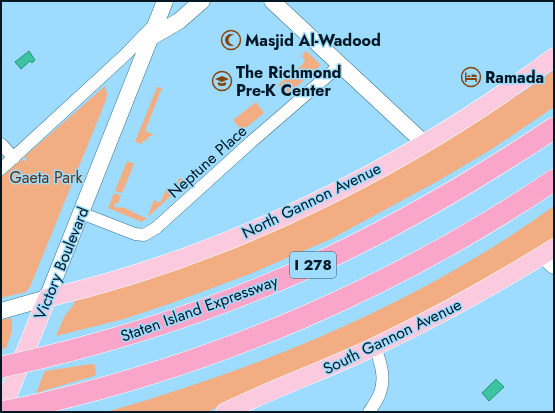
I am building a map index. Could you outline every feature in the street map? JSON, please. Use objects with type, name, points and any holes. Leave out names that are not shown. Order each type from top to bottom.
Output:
[{"type":"highway","name":"Staten Island Expressway","points":[[1,368],[44,358],[164,324],[253,291],[312,265],[396,224],[452,193],[554,128]]},
{"type":"highway","name":"I 278","points":[[1,412],[31,406],[126,381],[185,363],[265,333],[380,281],[436,252],[489,222],[554,180]]},
{"type":"highway","points":[[1,361],[44,358]]},
{"type":"main road","name":"Victory Boulevard","points":[[1,412],[165,1]]},
{"type":"main road","points":[[152,31],[179,21],[202,1]]},
{"type":"main road","points":[[272,1],[424,143]]},
{"type":"main road","name":"North Gannon Avenue","points":[[47,298],[74,292],[130,275],[216,245],[274,221],[371,173],[424,143],[500,96],[554,57]]},
{"type":"main road","name":"South Gannon Avenue","points":[[225,412],[375,346],[550,256]]},
{"type":"main road","points":[[1,311],[47,298]]},
{"type":"street","points":[[1,168],[14,158],[152,31]]},
{"type":"street","name":"Neptune Place","points":[[81,213],[135,234],[144,235],[156,228],[251,142],[340,65]]},
{"type":"street","points":[[1,144],[14,158]]},
{"type":"street","points":[[369,412],[380,393],[383,379],[375,346]]},
{"type":"green space","points":[[306,51],[321,65],[287,95],[278,85],[303,64],[305,60],[302,56]]},
{"type":"green space","points":[[554,70],[554,107],[492,149],[438,181],[331,239],[250,274],[172,303],[124,319],[56,336],[64,317],[74,304],[74,301],[131,284],[292,222],[336,202],[456,135]]},
{"type":"green space","name":"Gaeta Park","points":[[105,86],[107,93],[106,100],[30,287],[26,292],[1,298],[1,177],[22,159],[25,161],[27,160],[24,157]]},
{"type":"green space","points":[[157,87],[162,88],[145,131],[154,135],[148,137],[147,141],[143,140],[142,144],[135,142]]},
{"type":"green space","points":[[256,102],[264,113],[242,131],[233,120]]},
{"type":"green space","points":[[127,161],[134,164],[122,193],[115,191]]},
{"type":"green space","points":[[179,178],[187,181],[149,216],[148,215],[154,200],[160,203],[166,189],[173,191]]},
{"type":"green space","points":[[114,193],[121,196],[118,203],[114,205],[115,207],[125,208],[147,218],[142,222],[108,208]]},
{"type":"green space","points":[[554,206],[554,239],[444,303],[362,344],[207,412],[106,412],[224,374],[282,353],[339,328],[395,302],[450,273],[503,241]]},
{"type":"green space","points":[[12,318],[12,331],[6,348],[1,349],[1,320]]},
{"type":"green space","points":[[91,364],[95,365],[96,374],[94,376],[36,393],[45,371]]},
{"type":"shaded area","points":[[29,51],[35,60],[32,63],[30,61],[21,69],[15,62]]},
{"type":"shaded area","points":[[496,379],[504,387],[489,401],[482,393]]},
{"type":"place","name":"Masjid Al-Wadood","points":[[231,40]]},
{"type":"place","name":"Ramada","points":[[471,77]]},
{"type":"place","name":"The Richmond Pre-K Center","points":[[222,81]]}]
